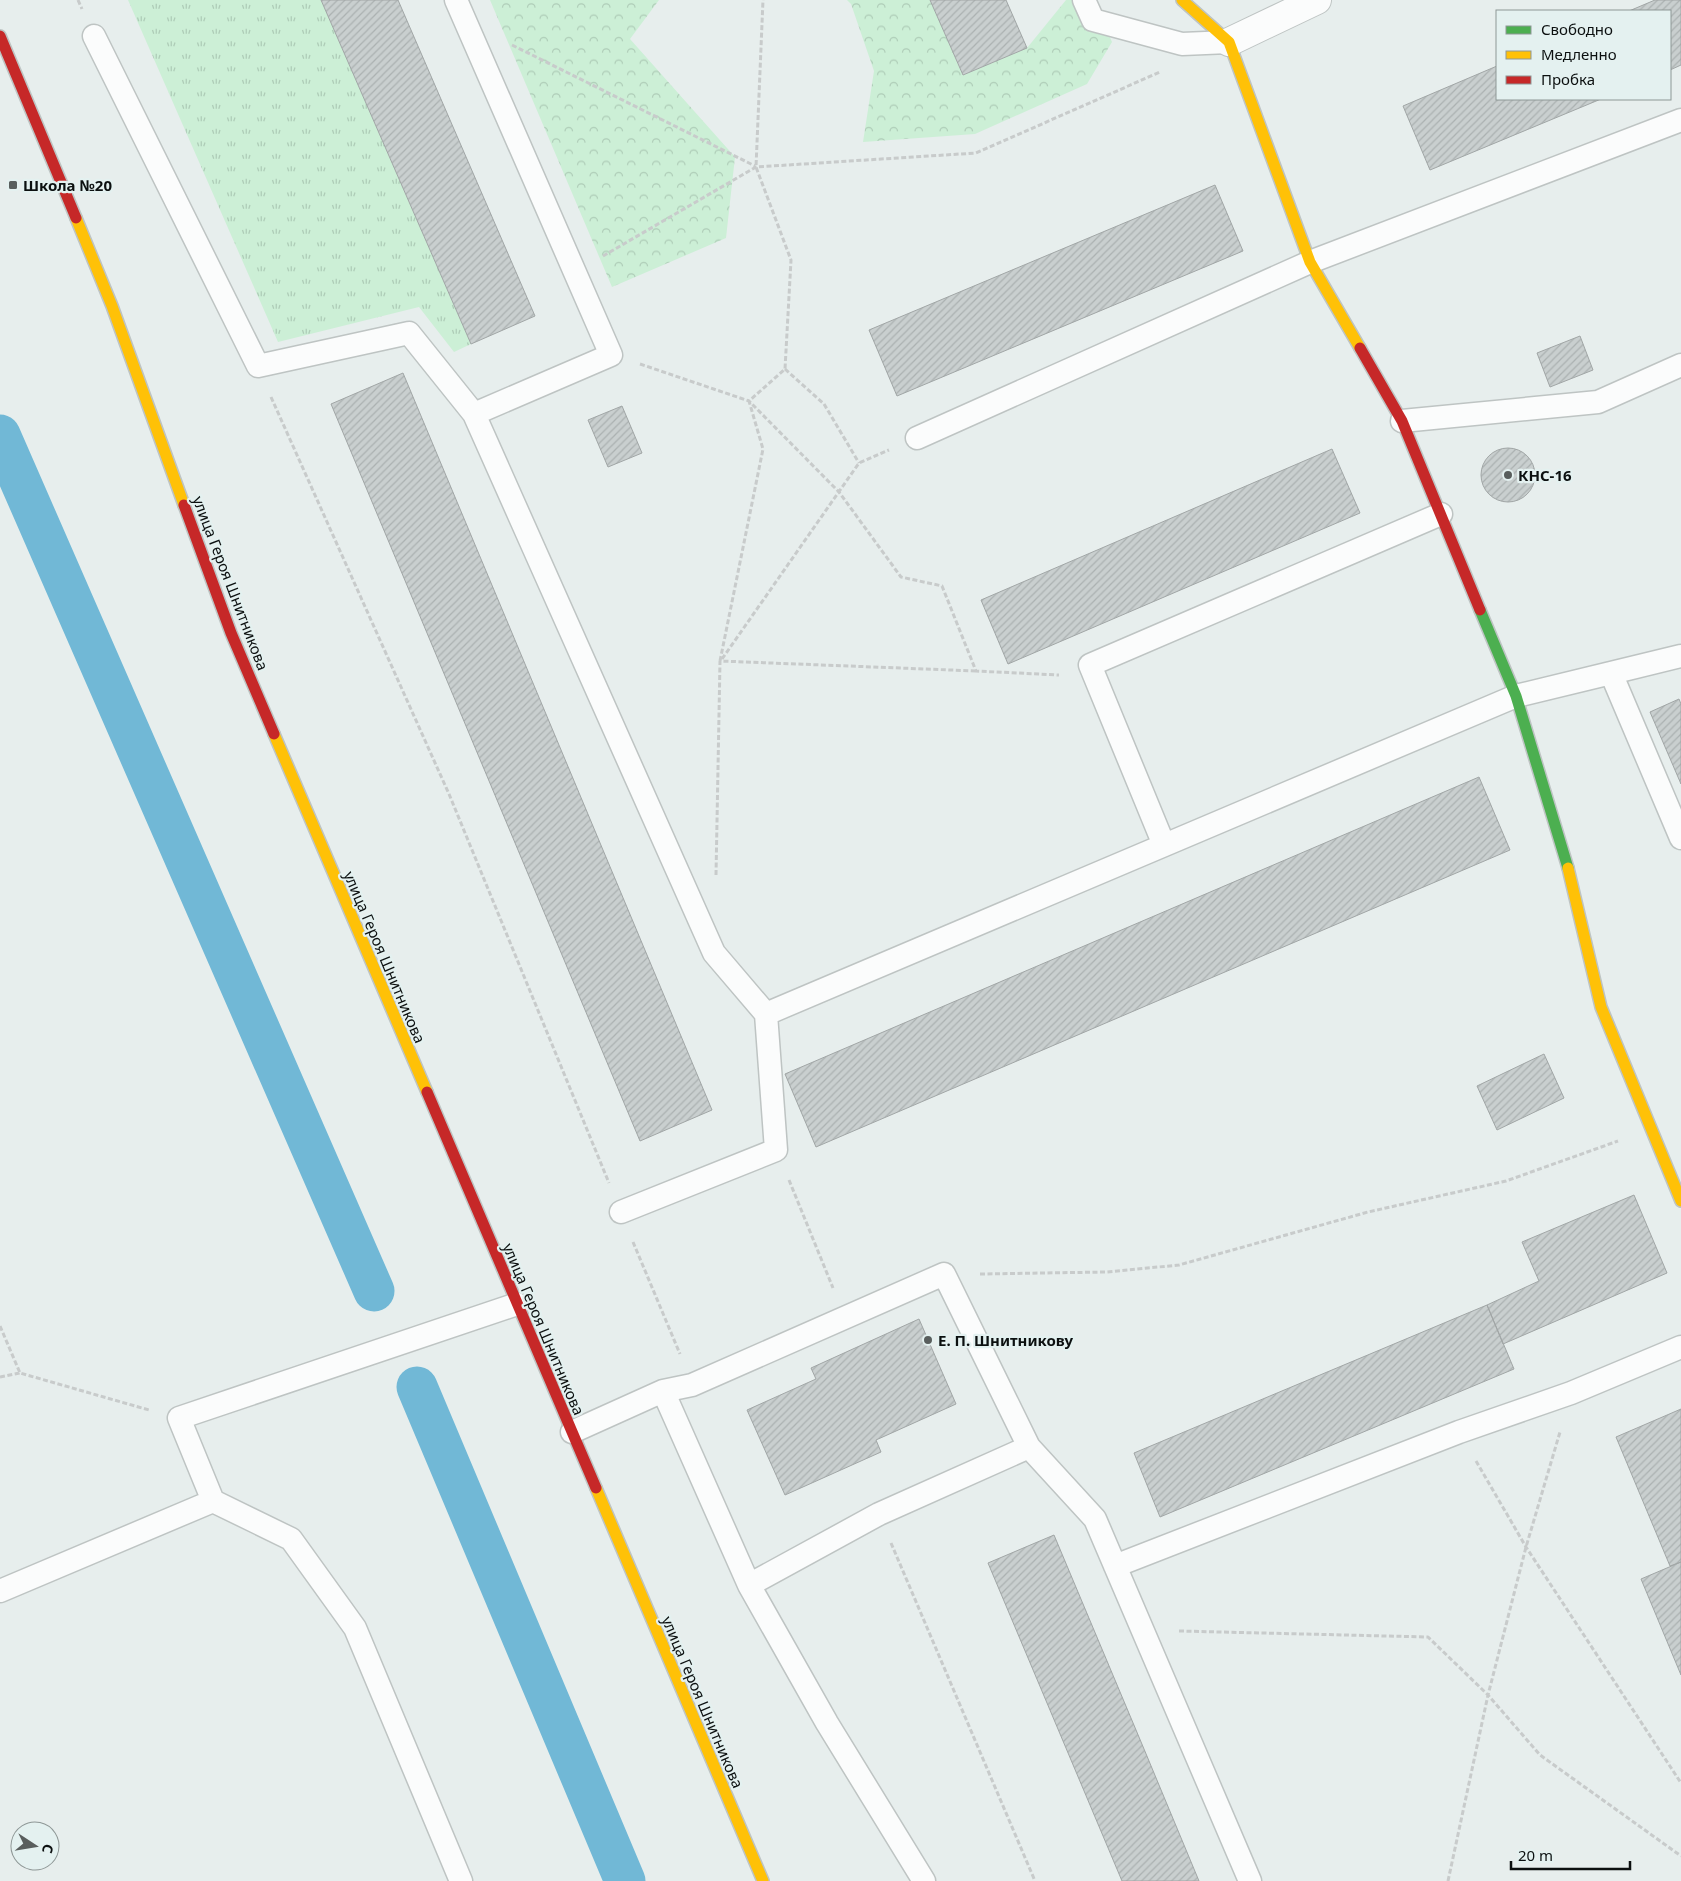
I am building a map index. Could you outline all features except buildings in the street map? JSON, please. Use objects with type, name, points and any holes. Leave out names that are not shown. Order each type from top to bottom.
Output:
[{"type":"street","points":[[1182,0],[1230,42],[1310,262],[1402,421],[1441,514],[1516,696],[1568,867],[1601,1007],[1681,1201]]},
{"type":"street","points":[[1230,42],[1317,0]]},
{"type":"street","name":"улица Героя Шнитникова","points":[[0,36],[112,306],[231,633],[763,1881]]},
{"type":"lane","points":[[456,0],[611,355],[474,414]]},
{"type":"lane","points":[[1084,0],[1093,20],[1182,44],[1230,42]]},
{"type":"lane","points":[[94,36],[258,366],[409,333],[474,414],[714,953],[766,1014],[776,1150],[621,1212]]},
{"type":"lane","points":[[917,438],[1310,262],[1681,120]]},
{"type":"lane","points":[[1402,421],[1598,402],[1681,365]]},
{"type":"lane","points":[[1164,845],[1090,665],[1441,514]]},
{"type":"lane","points":[[766,1014],[1516,696],[1681,656]]},
{"type":"lane","points":[[1611,673],[1681,838]]},
{"type":"lane","points":[[572,1432],[663,1391],[692,1385],[944,1274],[1029,1447],[1095,1519],[1250,1881]]},
{"type":"lane","points":[[461,1881],[355,1628],[291,1539],[213,1501],[179,1418],[517,1304]]},
{"type":"lane","points":[[1115,1566],[1459,1432],[1571,1393],[1681,1347]]},
{"type":"lane","points":[[663,1391],[749,1585],[827,1723],[924,1881]]},
{"type":"lane","points":[[749,1585],[879,1514],[1029,1447]]},
{"type":"lane","points":[[0,1591],[213,1501]]},
{"type":"path","points":[[749,401],[784,369],[791,260],[756,167],[763,0]]},
{"type":"path","points":[[466,22],[756,167]]},
{"type":"path","points":[[575,272],[756,167],[976,153],[1166,70]]},
{"type":"path","points":[[611,355],[749,401],[839,492],[901,576],[942,586],[976,671]]},
{"type":"path","points":[[258,366],[449,794],[537,1007]]},
{"type":"path","points":[[784,369],[824,404],[859,463]]},
{"type":"path","points":[[716,885],[720,662],[764,449],[749,401]]},
{"type":"path","points":[[720,662],[859,463],[917,438]]},
{"type":"path","points":[[720,662],[1067,676],[1090,665]]},
{"type":"path","points":[[944,1274],[1107,1272],[1179,1264],[1368,1212],[1506,1181],[1651,1129]]},
{"type":"path","points":[[776,1150],[845,1316]]},
{"type":"path","points":[[0,1326],[20,1373]]},
{"type":"path","points":[[0,1377],[20,1373],[179,1418]]},
{"type":"path","points":[[1448,1881],[1488,1695],[1526,1547],[1571,1393]]},
{"type":"path","points":[[1459,1432],[1526,1547],[1681,1783]]},
{"type":"path","points":[[879,1514],[1035,1881]]},
{"type":"path","points":[[1143,1631],[1428,1637],[1488,1695],[1540,1755],[1681,1856]]},
{"type":"green space","points":[[128,0],[321,0],[471,344],[454,352],[419,307],[278,342]]},
{"type":"green space","points":[[490,0],[659,0],[630,39],[735,157],[726,238],[612,287]]},
{"type":"green space","points":[[847,0],[930,0],[963,75],[1027,48],[1066,0],[1093,0],[1112,42],[1087,84],[975,134],[863,142],[874,71],[851,4]]},
{"type":"waterway","points":[[0,435],[374,1291]]},
{"type":"waterway","points":[[417,1387],[625,1881]]},
{"type":"traffic: fast","points":[[1480,610],[1516,696],[1568,868]]},
{"type":"traffic: slow","points":[[1182,0],[1229,42],[1310,262],[1360,348]]},
{"type":"traffic: slow","points":[[76,218],[112,306],[184,505]]},
{"type":"traffic: slow","points":[[274,734],[427,1092]]},
{"type":"traffic: slow","points":[[1568,868],[1601,1007],[1681,1201]]},
{"type":"traffic: slow","points":[[596,1488],[763,1881]]},
{"type":"traffic: jam","points":[[0,36],[76,218]]},
{"type":"traffic: jam","points":[[1360,348],[1402,421],[1480,610]]},
{"type":"traffic: jam","points":[[184,505],[231,633],[274,734]]},
{"type":"traffic: jam","points":[[427,1092],[596,1488]]},
{"type":"place","name":"Школа №20","points":[[13,185]]},
{"type":"place","name":"КНС-16","points":[[1508,475]]},
{"type":"place","name":"Е. П. Шнитникову","points":[[928,1340]]}]
